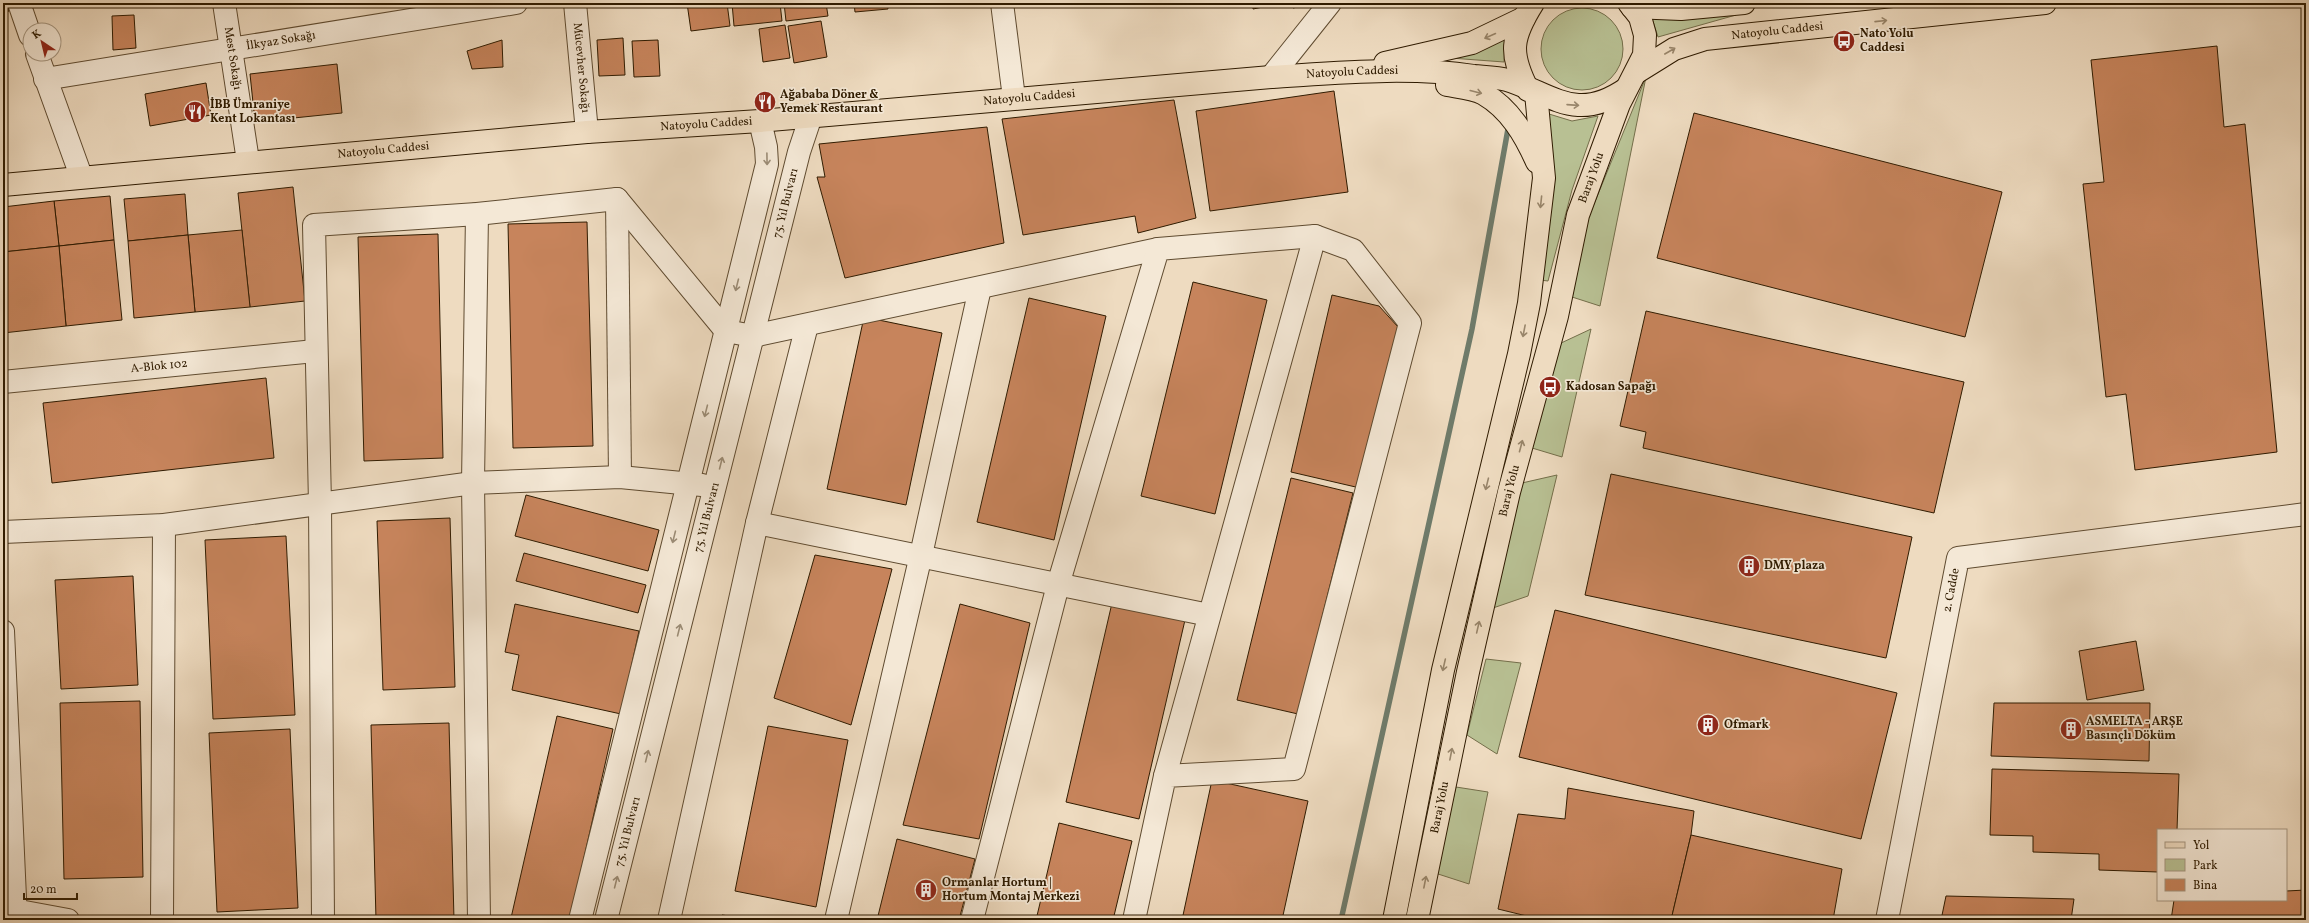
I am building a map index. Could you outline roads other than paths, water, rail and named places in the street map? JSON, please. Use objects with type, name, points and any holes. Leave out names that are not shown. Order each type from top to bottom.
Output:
[{"type":"main road","points":[[1630,5],[1681,9],[1744,3]]},
{"type":"main road","name":"Natoyolu Caddesi","points":[[3,185],[81,176],[587,132],[811,116],[1341,72],[1458,73],[1506,80],[1562,104],[1583,105],[1610,100],[1631,80],[1674,48],[1705,39],[2045,3]]},
{"type":"main road","name":"Baraj Yolu","points":[[1417,920],[1468,672],[1509,492],[1557,316],[1578,215],[1631,80],[1644,55],[1645,35],[1640,17],[1630,5]]},
{"type":"main road","points":[[1341,72],[1472,43],[1529,10]]},
{"type":"main road","name":"Baraj Yolu","points":[[1394,920],[1443,670],[1521,346],[1529,303],[1544,178],[1532,92],[1514,54],[1518,30],[1529,10]]},
{"type":"main road","points":[[1341,72],[1422,78],[1483,93],[1507,111],[1527,139],[1544,178]]},
{"type":"street","points":[[19,3],[26,22]]},
{"type":"street","name":"Mest Sokağı","points":[[224,3],[248,161]]},
{"type":"street","name":"İlkyaz Sokağı","points":[[45,79],[516,3]]},
{"type":"street","name":"Mücevher Sokağı","points":[[575,3],[587,132]]},
{"type":"street","points":[[1002,3],[1014,98]]},
{"type":"street","points":[[1270,77],[1330,3]]},
{"type":"street","points":[[39,62],[81,176]]},
{"type":"street","name":"75. Yıl Bulvarı","points":[[606,920],[799,152],[811,116]]},
{"type":"street","points":[[580,920],[767,164],[766,147],[760,120]]},
{"type":"street","points":[[617,199],[726,331],[753,336],[1158,250],[1315,236],[1353,250],[1410,323],[1294,769],[1165,776]]},
{"type":"street","points":[[323,920],[320,504],[315,351],[314,225],[477,214],[617,199]]},
{"type":"street","points":[[617,199],[620,477]]},
{"type":"street","points":[[477,214],[473,483],[479,920]]},
{"type":"street","points":[[1134,920],[1165,776],[1315,236]]},
{"type":"street","points":[[972,920],[1058,585],[1158,250]]},
{"type":"street","points":[[836,920],[921,555],[980,288]]},
{"type":"street","points":[[669,920],[757,523],[806,325]]},
{"type":"street","name":"A-Blok 102","points":[[3,382],[315,351]]},
{"type":"street","points":[[3,532],[164,525],[473,483],[620,477],[688,483],[715,488]]},
{"type":"street","name":"2. Cadde","points":[[1887,920],[1958,558],[2306,514]]},
{"type":"street","points":[[757,523],[921,555],[1058,585],[1209,615]]},
{"type":"street","points":[[162,920],[164,525]]},
{"type":"street","points":[[3,631],[12,912],[68,920]]},
{"type":"waterway","points":[[1341,920],[1472,329],[1508,129]]},
{"type":"place","name":"Nato Yolu Caddesi","points":[[1844,41]]},
{"type":"place","name":"Ağababa Döner & Yemek Restaurant","points":[[765,102]]},
{"type":"place","name":"İBB Ümraniye Kent Lokantası","points":[[195,112]]},
{"type":"place","name":"Kadosan Sapağı","points":[[1550,387]]},
{"type":"place","name":"DMY plaza","points":[[1749,566]]},
{"type":"place","name":"Ofmark","points":[[1708,725]]},
{"type":"place","name":"ASMELTA - ARŞE Basınçlı Döküm","points":[[2071,729]]},
{"type":"place","name":"Ormanlar Hortum | Hortum Montaj Merkezi","points":[[926,890]]}]
